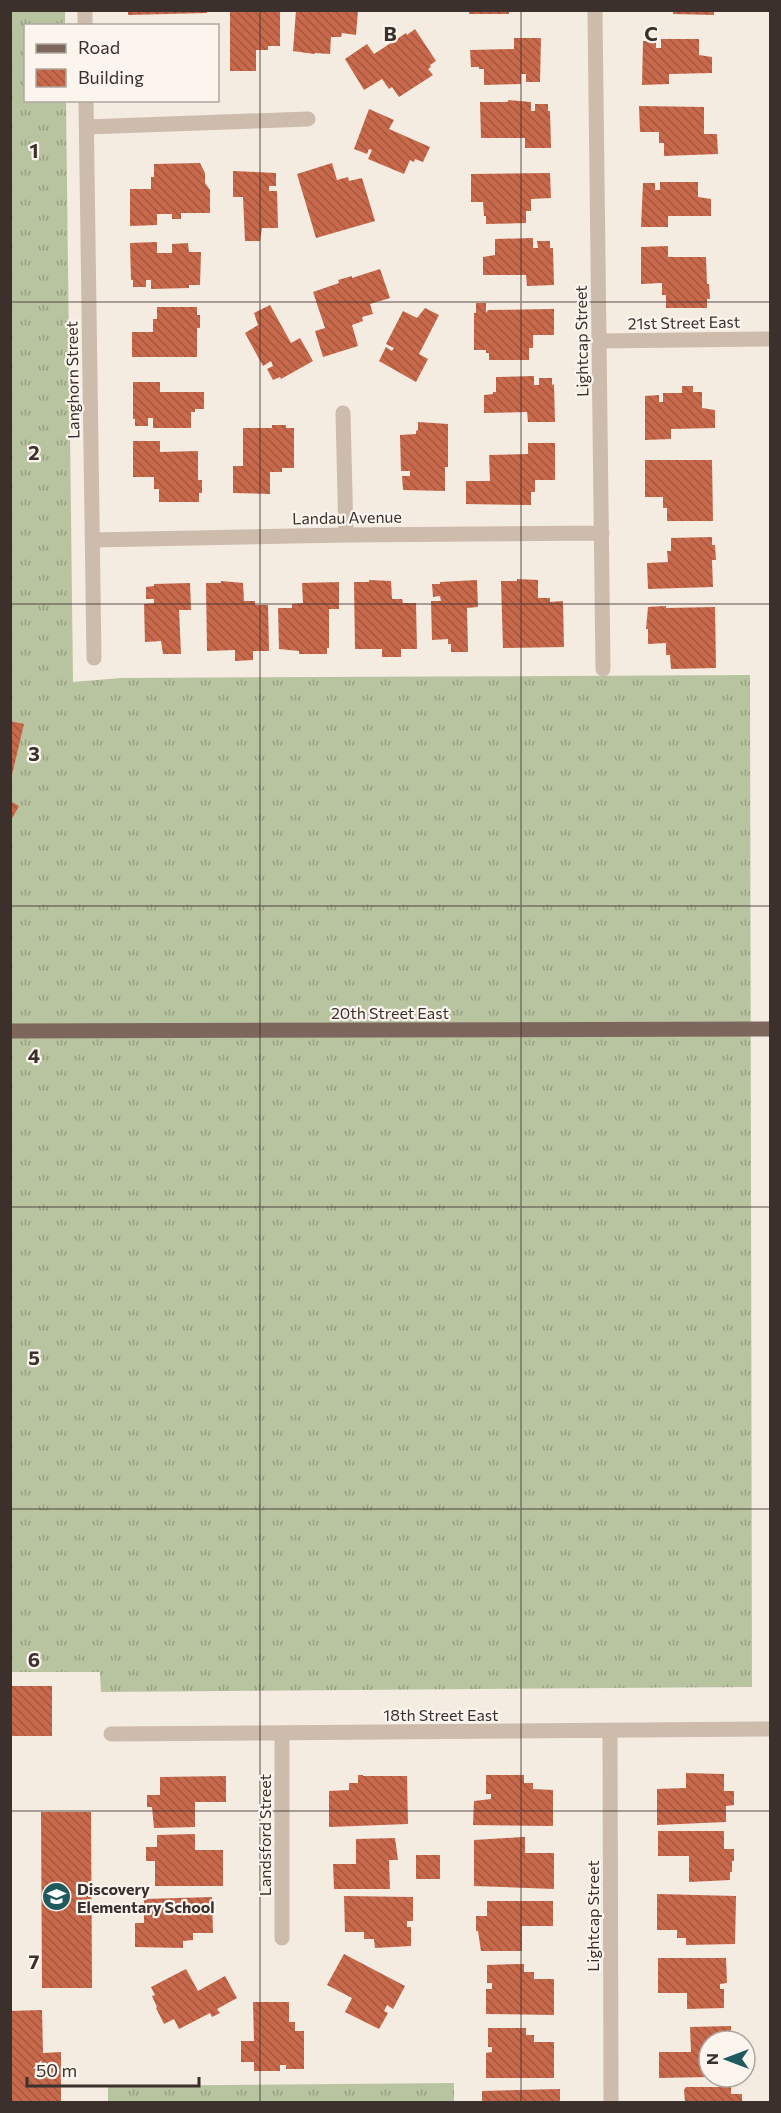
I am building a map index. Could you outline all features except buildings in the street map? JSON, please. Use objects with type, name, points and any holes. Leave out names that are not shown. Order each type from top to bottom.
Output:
[{"type":"main road","name":"20th Street East","points":[[10,1031],[771,1029]]},
{"type":"street","name":"Lightcap Street","points":[[595,13],[603,669]]},
{"type":"street","name":"Langhorn Street","points":[[86,102],[94,658]]},
{"type":"street","points":[[86,128],[308,119]]},
{"type":"street","name":"21st Street East","points":[[599,341],[771,339]]},
{"type":"street","points":[[343,413],[346,534]]},
{"type":"street","name":"Landau Avenue","points":[[93,540],[346,534],[602,533]]},
{"type":"street","name":"18th Street East","points":[[111,1734],[771,1729]]},
{"type":"street","name":"Lightcap Street","points":[[610,1730],[611,2103]]},
{"type":"street","name":"Landsford Street","points":[[282,1733],[282,1938]]},
{"type":"green space","points":[[65,10],[65,24],[24,24],[24,102],[66,102],[73,682],[121,678],[750,675],[752,1687],[101,1692],[100,1672],[11,1672],[10,11]]},
{"type":"green space","points":[[454,2083],[454,2102],[108,2102],[108,2086]]},
{"type":"place","name":"Discovery Elementary School","points":[[56,1897]]}]
